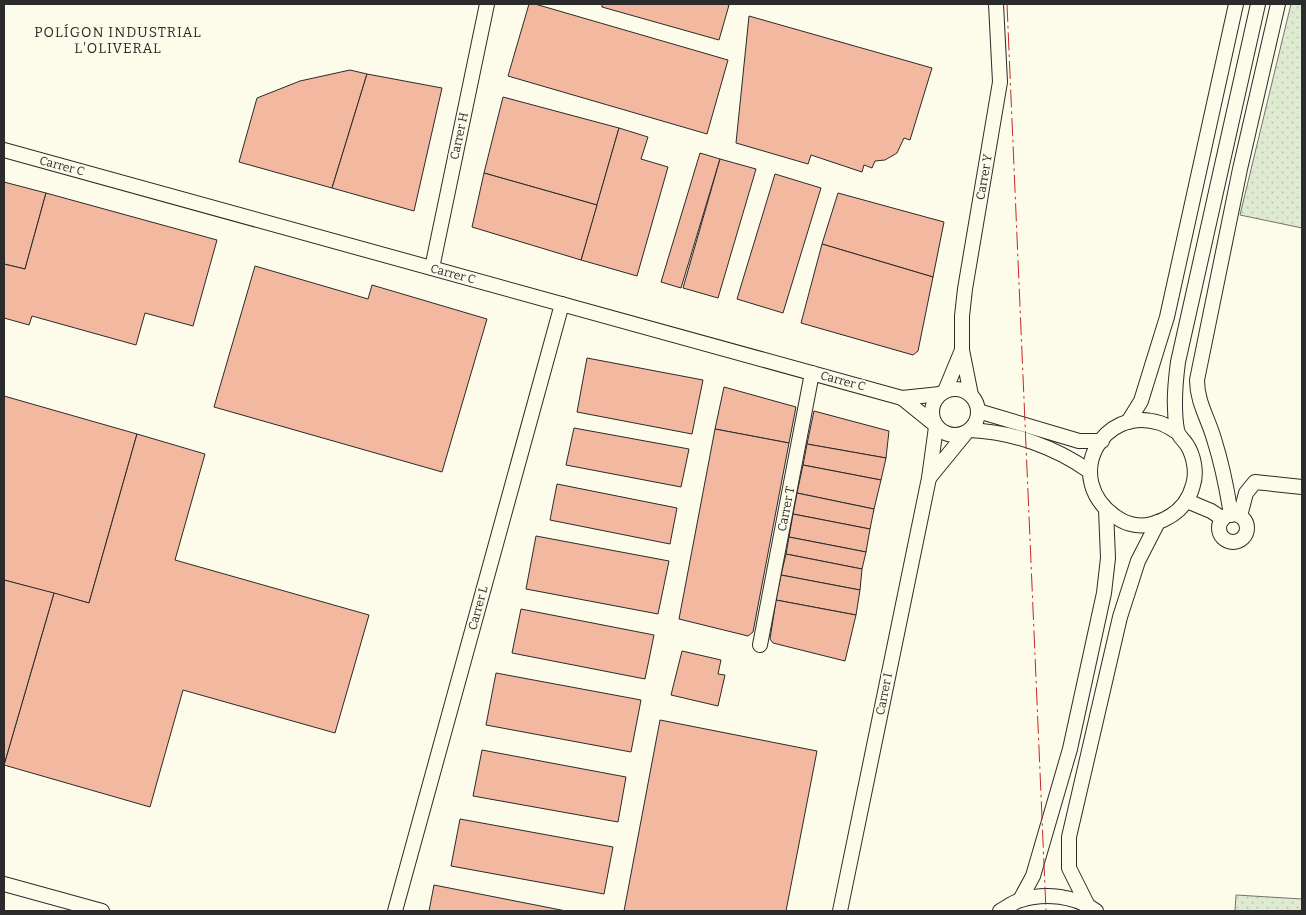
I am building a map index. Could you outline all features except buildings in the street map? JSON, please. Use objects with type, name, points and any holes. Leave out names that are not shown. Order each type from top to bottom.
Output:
[{"type":"street","name":"Carrer H","points":[[432,268],[487,4]]},
{"type":"street","name":"Carrer Y","points":[[971,395],[962,350],[962,316],[1000,82],[996,4]]},
{"type":"street","points":[[1128,422],[1141,401],[1167,317],[1236,4]]},
{"type":"street","points":[[1177,432],[1174,394],[1178,362],[1258,4]]},
{"type":"street","points":[[1231,517],[1223,468],[1206,415],[1197,398],[1197,380],[1240,170],[1278,4]]},
{"type":"street","name":"Carrer C","points":[[4,150],[902,398],[935,425]]},
{"type":"street","name":"Carrer L","points":[[395,911],[562,304]]},
{"type":"street","name":"Carrer Y","points":[[942,392],[962,350]]},
{"type":"street","name":"Carrer T","points":[[760,645],[812,373]]},
{"type":"street","points":[[968,432],[978,419],[978,411],[971,395],[964,391],[952,389],[942,392],[931,409],[935,425],[952,436],[968,432],[1005,435],[1048,447],[1067,456],[1089,471]]},
{"type":"street","name":"Carrer C","points":[[902,398],[942,392]]},
{"type":"street","points":[[978,411],[1079,440],[1102,440]]},
{"type":"street","points":[[1139,420],[1161,423],[1177,432],[1188,446],[1195,465],[1194,484],[1187,501],[1176,513],[1158,522],[1141,526],[1123,522],[1106,510],[1092,490],[1089,471],[1094,450],[1110,430],[1128,422],[1139,420]]},
{"type":"street","name":"Carrer I","points":[[840,911],[929,478],[935,425]]},
{"type":"street","name":"Carrer I","points":[[929,478],[968,432]]},
{"type":"street","points":[[1231,517],[1254,482],[1302,487]]},
{"type":"street","points":[[1187,501],[1231,517]]},
{"type":"street","points":[[1020,900],[1033,876],[1072,739],[1104,593],[1108,558],[1106,510]]},
{"type":"street","points":[[1092,908],[1069,868],[1069,837],[1120,617],[1138,561],[1158,522]]},
{"type":"street","points":[[4,884],[102,911]]},
{"type":"street","points":[[1000,911],[1020,900],[1054,896],[1092,908]]},
{"type":"green space","points":[[1291,4],[1302,4],[1302,228],[1240,215]]},
{"type":"green space","points":[[1236,895],[1302,899],[1302,911],[1235,911]]},
{"type":"power","points":[[1007,4],[1046,911]]},
{"type":"district","name":"POLÍGON INDUSTRIAL L'OLIVERAL","points":[[118,40]]}]
